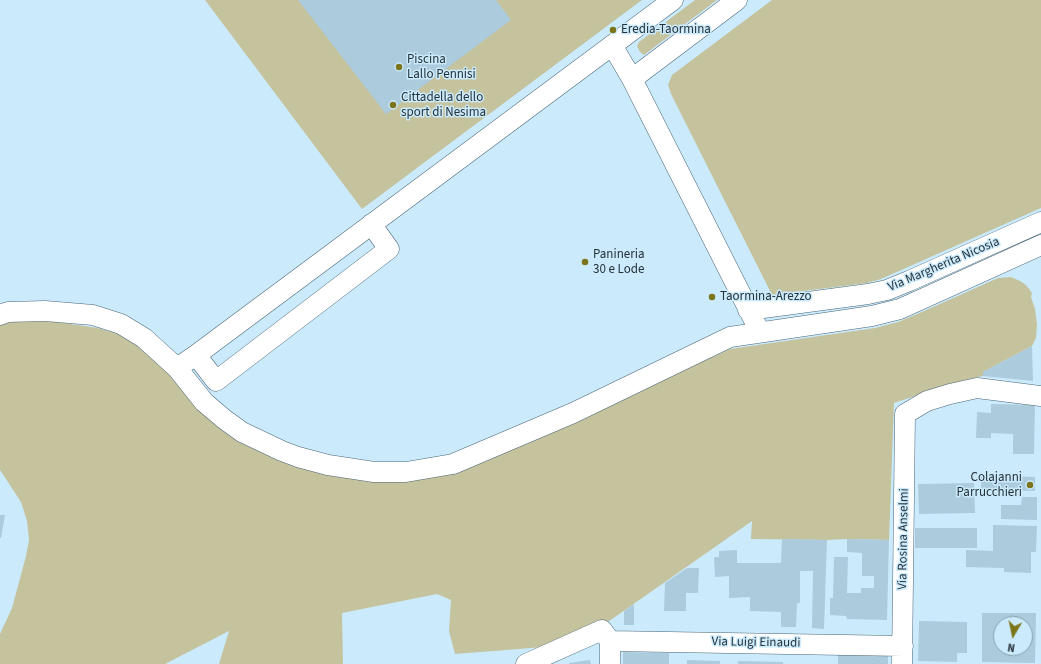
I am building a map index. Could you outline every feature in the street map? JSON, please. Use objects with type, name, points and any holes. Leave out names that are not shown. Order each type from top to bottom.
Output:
[{"type":"street","points":[[177,368],[672,0]]},
{"type":"street","points":[[632,79],[737,0]]},
{"type":"street","points":[[612,45],[632,79],[760,332]]},
{"type":"street","name":"Via Margherita Nicosia","points":[[748,310],[868,294],[887,290],[1041,222]]},
{"type":"street","points":[[196,355],[216,381],[389,249],[371,224]]},
{"type":"street","name":"Via Margherita Nicosia","points":[[0,315],[8,312],[45,310],[93,315],[121,324],[144,338],[177,368],[204,402],[242,432],[282,451],[328,465],[374,472],[406,472],[453,464],[573,412],[730,337],[872,316],[900,309],[1041,245]]},
{"type":"street","name":"Via Rosina Anselmi","points":[[902,655],[905,414],[927,401],[977,388],[1041,396]]},
{"type":"street","points":[[526,664],[602,630],[610,641],[610,664]]},
{"type":"street","name":"Via Luigi Einaudi","points":[[610,641],[902,655]]},
{"type":"green space","name":"Cittadella dello sport di Nesima","points":[[205,0],[642,0],[362,209]]},
{"type":"green space","points":[[695,0],[717,0],[644,55],[640,52],[637,46],[639,42]]},
{"type":"green space","points":[[772,0],[1041,0],[1041,208],[881,279],[867,283],[772,295],[671,94],[668,85],[672,75]]},
{"type":"green space","points":[[1011,277],[1026,285],[1032,293],[1031,297],[1035,309],[1037,325],[1036,338],[1032,346],[983,372],[983,376],[961,381],[894,403],[889,540],[751,539],[752,521],[605,624],[544,647],[455,654],[449,631],[451,600],[437,594],[342,613],[343,664],[219,664],[229,631],[165,664],[0,664],[0,634],[12,608],[29,540],[27,521],[21,502],[0,470],[0,324],[8,320],[44,320],[98,328],[118,334],[138,345],[294,465],[471,466],[730,349],[875,328],[898,322],[998,278]]},
{"type":"building","name":"Piscina Lallo Pennisi","points":[[298,0],[496,0],[511,20],[386,114]]},
{"type":"building","points":[[1032,346],[1033,381],[983,376],[983,372]]},
{"type":"building","points":[[991,404],[1035,405],[1034,454],[1013,454],[1013,434],[991,433],[991,438],[976,438],[977,412],[991,413]]},
{"type":"building","points":[[981,475],[1035,477],[1035,491],[981,490]]},
{"type":"building","points":[[974,483],[975,513],[919,514],[918,484]]},
{"type":"building","points":[[1022,497],[1037,497],[1037,520],[1001,519],[1001,505],[1021,505]]},
{"type":"building","points":[[0,515],[5,515],[1,538],[0,538]]},
{"type":"building","points":[[993,525],[1037,526],[1036,552],[1031,552],[1031,573],[1004,572],[1004,568],[966,567],[966,550],[993,551]]},
{"type":"building","points":[[915,528],[977,528],[977,548],[915,548]]},
{"type":"building","points":[[782,539],[827,540],[824,629],[812,628],[813,571],[800,571],[800,603],[797,603],[796,627],[781,627],[781,612],[750,611],[750,597],[729,598],[729,576],[715,577],[714,557],[719,557],[719,551],[737,550],[737,563],[781,563]]},
{"type":"building","points":[[847,539],[889,540],[887,620],[847,619],[846,616],[830,615],[830,598],[833,598],[834,557],[848,557],[847,593],[861,593],[861,588],[874,588],[874,576],[862,576],[862,553],[847,552]]},
{"type":"building","points":[[687,568],[699,568],[698,593],[686,593],[686,611],[664,611],[665,583]]},
{"type":"building","points":[[634,604],[634,625],[624,625],[624,611]]},
{"type":"building","points":[[982,613],[1036,613],[1035,663],[982,662]]},
{"type":"building","points":[[919,621],[967,622],[967,653],[957,653],[957,662],[918,661]]},
{"type":"building","points":[[623,652],[669,653],[669,664],[623,664]]},
{"type":"building","points":[[838,654],[888,656],[888,664],[838,664]]},
{"type":"building","points":[[590,660],[591,664],[569,664],[569,663]]},
{"type":"building","points":[[687,660],[720,661],[720,664],[687,664]]},
{"type":"building","points":[[738,661],[783,662],[783,664],[738,664]]},
{"type":"place","name":"Eredia-Taormina","points":[[613,30]]},
{"type":"place","name":"Piscina Lallo Pennisi","points":[[399,67]]},
{"type":"place","name":"Cittadella dello sport di Nesima","points":[[393,105]]},
{"type":"place","name":"Panineria 30 e Lode","points":[[585,262]]},
{"type":"place","name":"Taormina-Arezzo","points":[[712,297]]},
{"type":"place","name":"Colajanni Parrucchieri","points":[[1030,485]]}]
